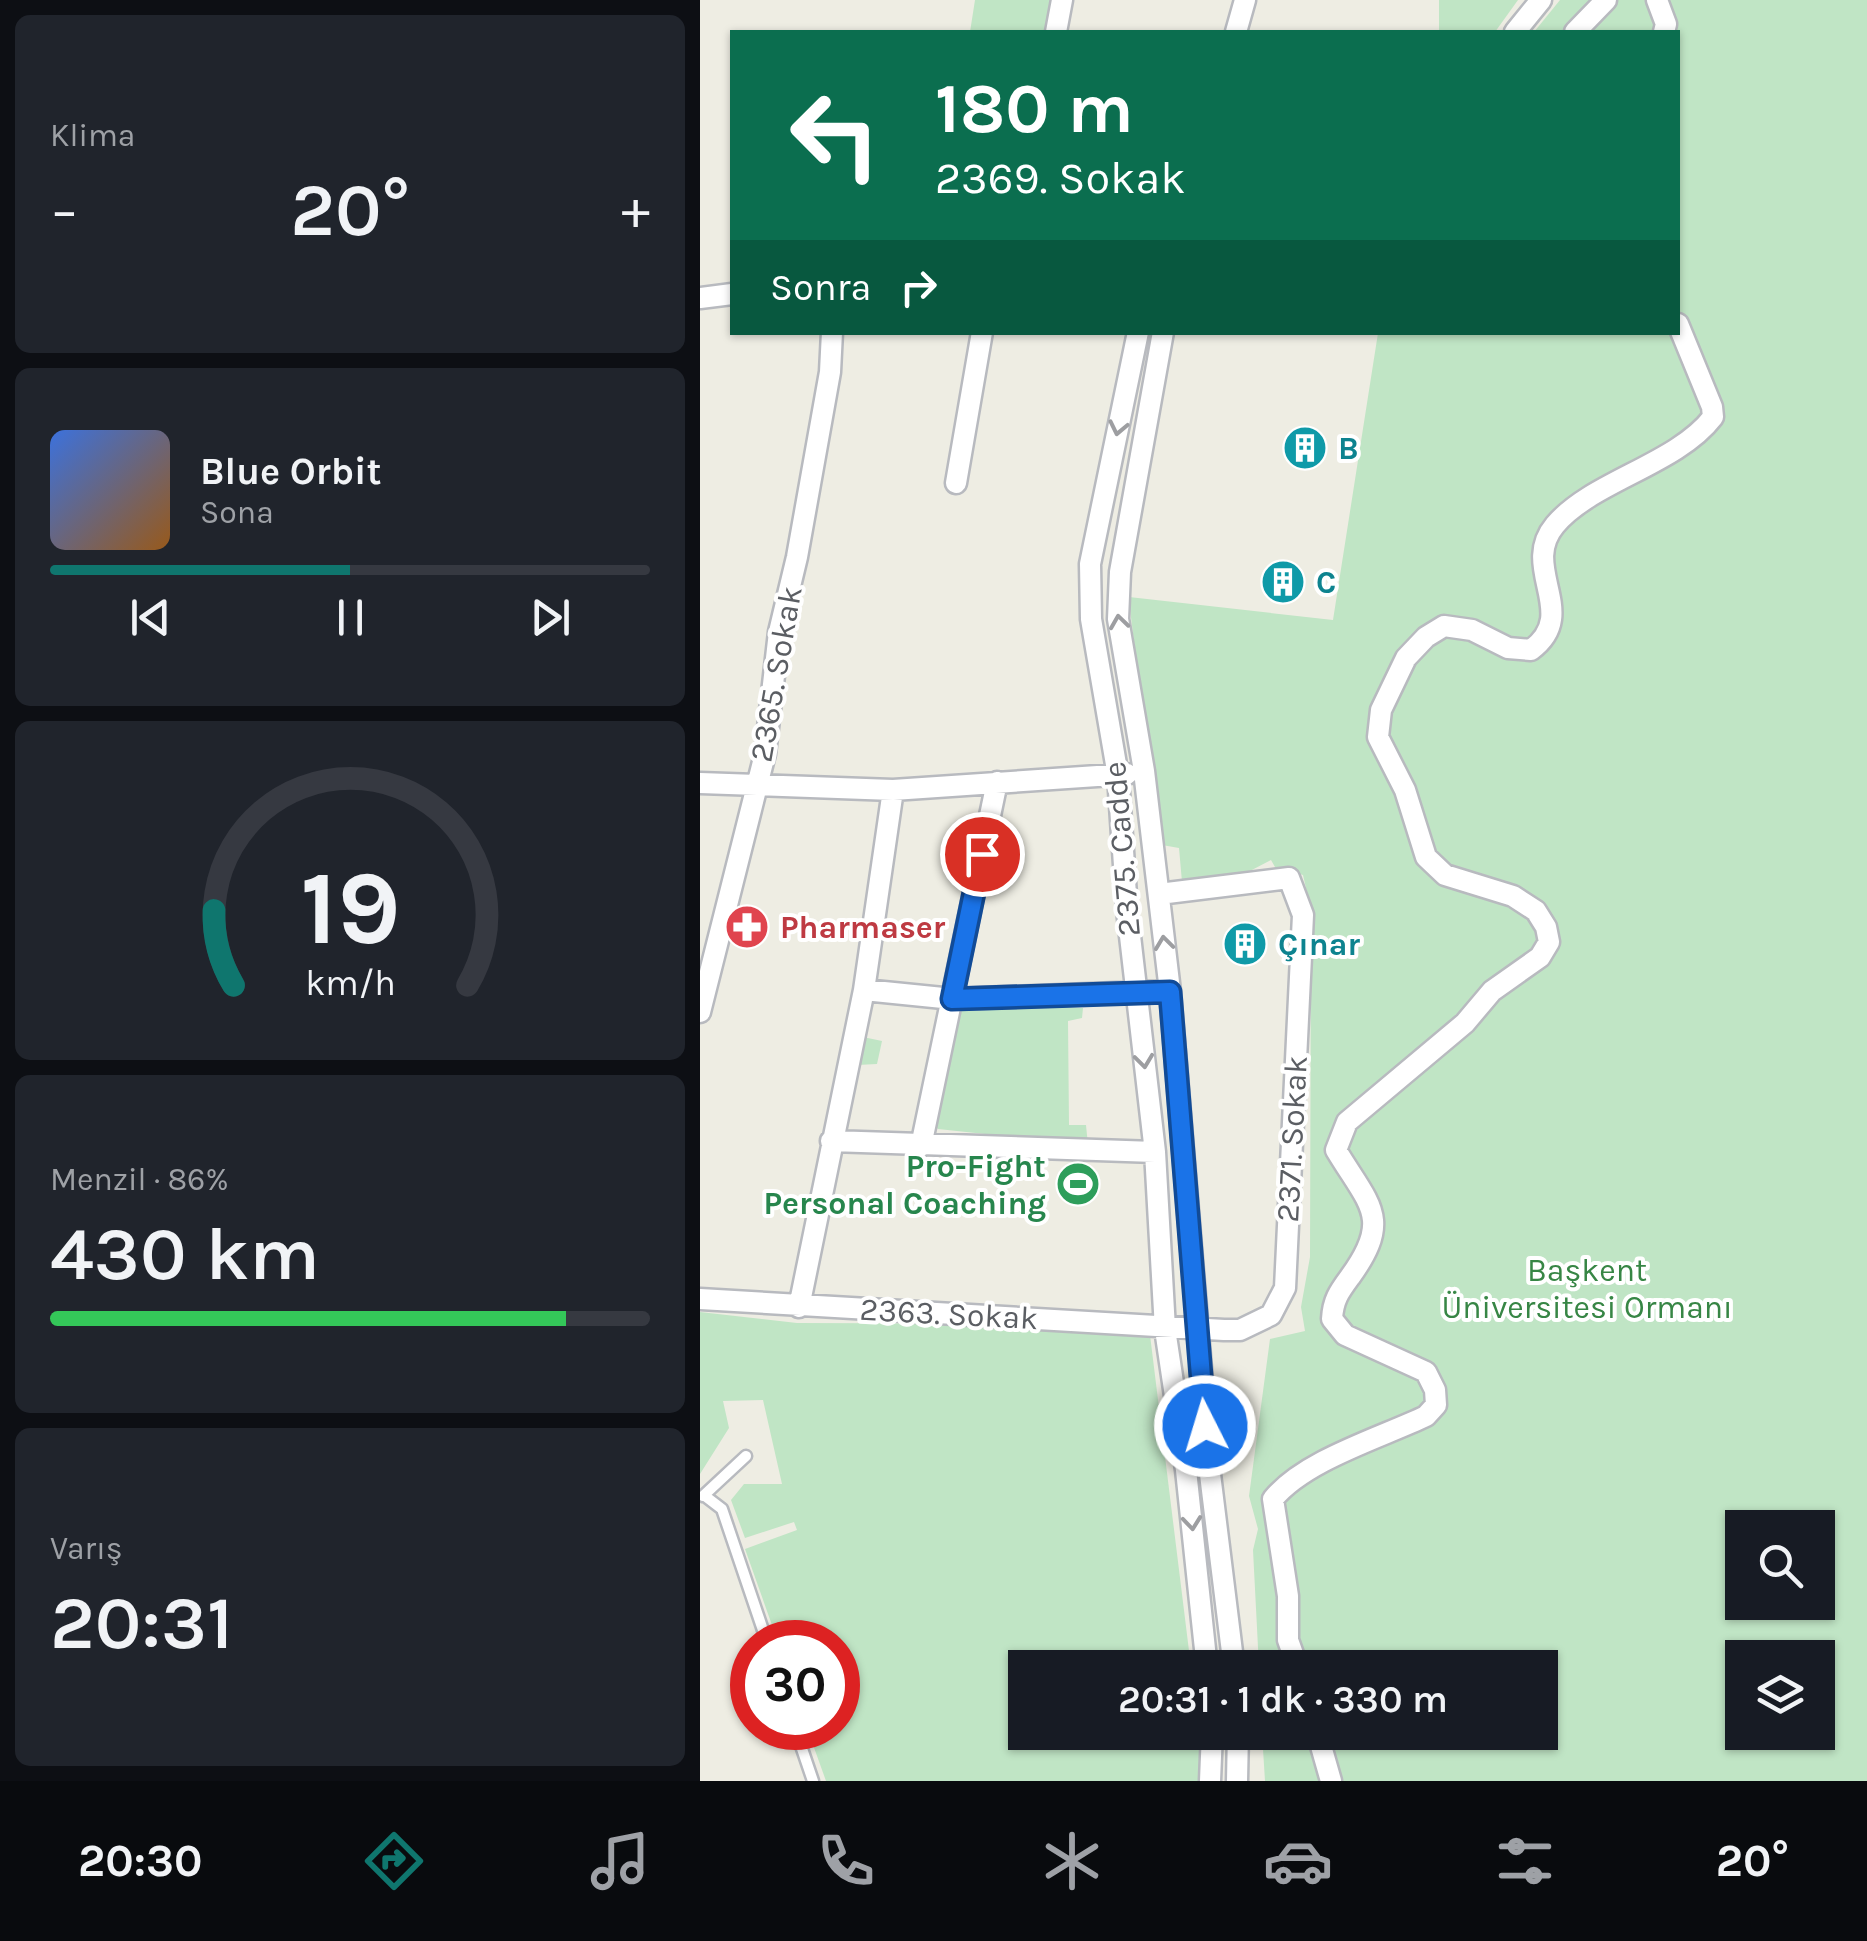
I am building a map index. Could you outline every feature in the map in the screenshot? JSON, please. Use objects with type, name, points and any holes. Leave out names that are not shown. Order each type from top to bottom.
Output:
[{"type":"street","points":[[1056,30],[1062,0]]},
{"type":"street","points":[[1237,30],[1245,0]]},
{"type":"street","points":[[1517,30],[1541,0]]},
{"type":"street","points":[[1577,30],[1606,0]]},
{"type":"street","points":[[1657,0],[1664,30]]},
{"type":"street","points":[[700,298],[730,294]]},
{"type":"street","points":[[1292,1650],[1274,1498],[1285,1485],[1317,1466],[1426,1416],[1436,1404],[1435,1390],[1426,1372],[1346,1335],[1332,1320],[1332,1300],[1373,1241],[1375,1216],[1336,1150],[1347,1122],[1466,1023],[1492,991],[1540,957],[1548,942],[1546,926],[1536,911],[1513,896],[1445,876],[1426,857],[1405,790],[1378,737],[1381,710],[1406,658],[1426,637],[1444,626],[1472,630],[1508,648],[1531,650],[1541,643],[1552,626],[1542,548],[1555,526],[1573,510],[1690,440],[1712,418],[1712,407],[1680,329]]},
{"type":"street","name":"2365. Sokak","points":[[700,1012],[765,754],[780,632],[830,372],[832,335]]},
{"type":"street","points":[[956,483],[981,335]]},
{"type":"street","name":"2375. Cadde","points":[[1137,335],[1088,581],[1118,776],[1136,994],[1155,1152],[1165,1329],[1186,1470],[1205,1650]]},
{"type":"street","name":"2375. Cadde","points":[[1162,335],[1117,598],[1144,771],[1170,992],[1208,1466],[1232,1650]]},
{"type":"street","points":[[700,783],[892,790],[1118,776],[1144,771]]},
{"type":"street","points":[[921,1146],[997,782]]},
{"type":"street","points":[[799,1307],[864,990],[892,790]]},
{"type":"street","name":"2371. Sokak","points":[[1158,894],[1289,878],[1304,914],[1286,1288],[1271,1315],[1258,1323],[1240,1330],[1197,1328]]},
{"type":"street","points":[[864,990],[952,999],[1170,992]]},
{"type":"street","points":[[831,1141],[1155,1152]]},
{"type":"street","name":"2363. Sokak","points":[[700,1299],[1197,1328]]},
{"type":"street","points":[[1210,1781],[1211,1750]]},
{"type":"street","points":[[1237,1781],[1238,1750]]},
{"type":"street","points":[[1322,1750],[1331,1781]]},
{"type":"lane","points":[[746,1456],[703,1497],[722,1510],[760,1620]]},
{"type":"lane","points":[[802,1750],[813,1781]]},
{"type":"green space","points":[[975,0],[1058,0],[1051,30],[970,30]]},
{"type":"green space","points":[[1439,0],[1518,0],[1496,30],[1439,30]]},
{"type":"green space","name":"Başkent Üniversitesi Ormanı","points":[[1560,0],[1867,0],[1867,1781],[1265,1781],[1263,1750],[1558,1750],[1558,1650],[1258,1650],[1253,1550],[1258,1529],[1249,1496],[1270,1339],[1305,1331],[1301,1307],[1310,1257],[1311,910],[1303,875],[1275,867],[1271,860],[1248,872],[1182,882],[1179,848],[1162,845],[1129,597],[1333,620],[1378,335],[1680,335],[1680,30],[1536,30]]},
{"type":"green space","points":[[961,1003],[1083,1008],[1082,1018],[1068,1021],[1069,1125],[1086,1125],[1088,1145],[938,1129],[933,1124]]},
{"type":"green space","points":[[863,1037],[882,1041],[877,1064],[857,1065]]},
{"type":"green space","points":[[700,1312],[797,1323],[1141,1324],[1150,1335],[1189,1650],[1008,1650],[1008,1750],[1201,1750],[1202,1781],[826,1781],[815,1750],[860,1750],[860,1620],[770,1620],[745,1549],[797,1530],[794,1522],[745,1538],[731,1500],[744,1484],[782,1484],[763,1400],[723,1401],[729,1428],[700,1474]]},
{"type":"place","name":"B","points":[[1305,448]]},
{"type":"place","name":"C","points":[[1283,582]]},
{"type":"place","name":"Pharmaser","points":[[747,927]]},
{"type":"place","name":"Çınar","points":[[1245,944]]},
{"type":"place","name":"Pro-Fight Personal Coaching","points":[[1078,1184]]},
{"type":"route","points":[[982,854],[952,999],[1170,992],[1205,1426]]}]
